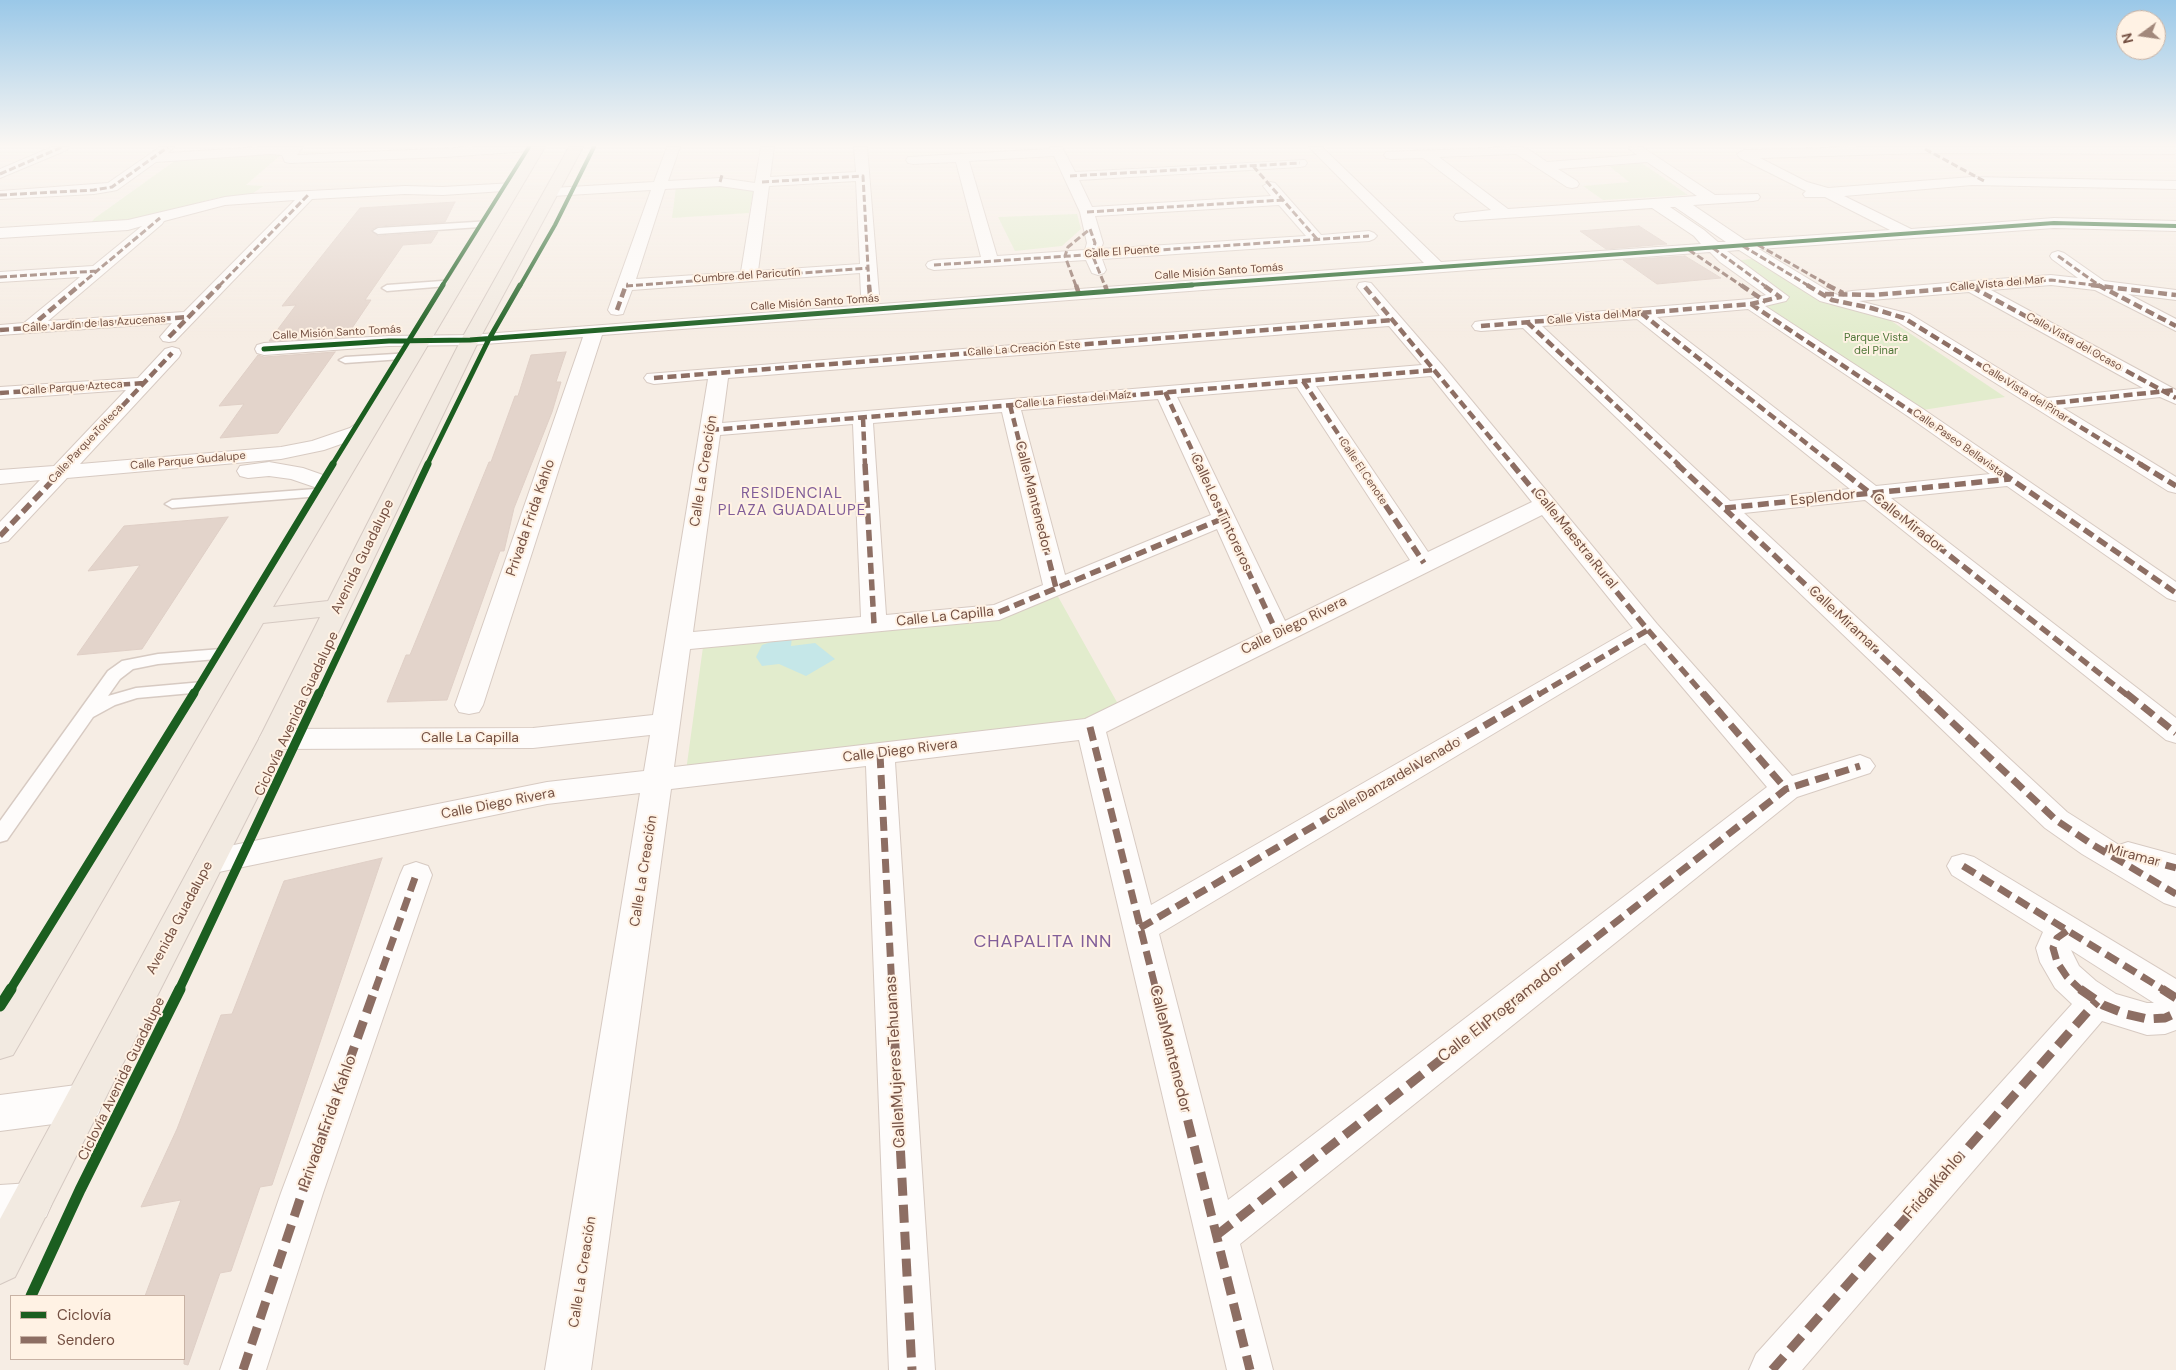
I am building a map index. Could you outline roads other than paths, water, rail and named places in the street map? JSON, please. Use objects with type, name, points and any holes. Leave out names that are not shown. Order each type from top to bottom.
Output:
[{"type":"main road","points":[[0,1043],[370,422],[456,283],[493,211]]},
{"type":"main road","name":"Avenida Guadalupe","points":[[0,1262],[16,1204],[84,1102],[273,739],[470,340],[542,211]]},
{"type":"main road","points":[[256,616],[338,608]]},
{"type":"street","points":[[0,233],[128,225],[187,211]]},
{"type":"street","name":"Calle Parque Tolteca","points":[[0,536],[144,382],[171,345],[188,317],[291,211]]},
{"type":"street","points":[[617,310],[651,211]]},
{"type":"street","points":[[749,276],[758,211]]},
{"type":"street","points":[[865,211],[870,295]]},
{"type":"street","points":[[976,211],[990,261]]},
{"type":"street","points":[[1104,211],[1087,212],[1095,243],[1092,254],[1107,291]]},
{"type":"street","points":[[1292,211],[1316,239]]},
{"type":"street","points":[[1380,211],[1438,268]]},
{"type":"street","points":[[1501,211],[1505,214]]},
{"type":"street","points":[[1461,217],[1551,211]]},
{"type":"street","points":[[1665,211],[1699,234],[1726,259],[1780,297],[1758,303]]},
{"type":"street","points":[[1693,211],[1751,246]]},
{"type":"street","points":[[1843,211],[1888,236]]},
{"type":"street","points":[[1864,211],[1910,234]]},
{"type":"street","points":[[28,328],[160,218]]},
{"type":"street","name":"Calle Misión Santo Tomás","points":[[264,349],[416,348],[470,340],[1107,291],[2054,224],[2176,226]]},
{"type":"street","points":[[1079,294],[1065,256],[1068,248],[1090,229]]},
{"type":"street","name":"Calle El Puente","points":[[934,265],[1369,236]]},
{"type":"street","name":"Calle Vista del Pinar","points":[[1751,246],[1818,293],[1840,302],[1871,308],[1904,318],[2176,486]]},
{"type":"street","name":"Calle Vista del Pinar","points":[[1751,246],[1871,308]]},
{"type":"street","name":"Calle Paseo Bellavista","points":[[1689,250],[1758,303],[2176,593]]},
{"type":"street","points":[[2058,256],[2101,287],[2176,326]]},
{"type":"street","name":"Cumbre del Paricutín","points":[[626,285],[868,268]]},
{"type":"street","points":[[0,277],[97,271]]},
{"type":"street","name":"Calle Vista del Mar","points":[[1818,293],[1849,296],[2051,280],[2176,295]]},
{"type":"street","name":"Calle Vista del Ocaso","points":[[1971,286],[2172,393]]},
{"type":"street","name":"Calle Maestra Rural","points":[[1364,287],[1436,370],[1547,504],[1648,630],[1786,789]]},
{"type":"street","name":"Calle Vista del Mar","points":[[1481,326],[1758,303]]},
{"type":"street","name":"Calle Mirador","points":[[1641,314],[2176,733]]},
{"type":"street","name":"Calle Jardín de las Azucenas","points":[[0,330],[188,317]]},
{"type":"street","name":"Calle La Creación Este","points":[[654,378],[1393,320]]},
{"type":"street","name":"Calle Miramar","points":[[1527,322],[2056,820],[2092,844],[2176,894]]},
{"type":"street","name":"Privada Frida Kahlo","points":[[469,705],[594,331]]},
{"type":"street","name":"Calle La Fiesta del Maíz","points":[[710,430],[1436,370]]},
{"type":"street","name":"Calle La Creación","points":[[568,1370],[719,373]]},
{"type":"street","name":"Calle El Cenote","points":[[1303,381],[1424,562]]},
{"type":"street","name":"Calle Parque Azteca","points":[[0,393],[144,382]]},
{"type":"street","name":"Calle Los Tintoreros","points":[[1165,392],[1278,634]]},
{"type":"street","points":[[2043,404],[2172,393]]},
{"type":"street","name":"Calle Mantenedor","points":[[1010,405],[1056,588]]},
{"type":"street","points":[[864,418],[874,624]]},
{"type":"street","name":"Calle Parque Gudalupe","points":[[0,491],[46,488],[195,468],[275,461],[357,432],[370,422]]},
{"type":"street","name":"Calle Parque Gudalupe","points":[[275,461],[295,474],[330,489]]},
{"type":"street","name":"Calle Parque Gudalupe","points":[[0,476],[195,468]]},
{"type":"street","name":"Esplendor","points":[[1725,508],[2010,479]]},
{"type":"street","name":"Calle Diego Rivera","points":[[209,862],[547,793],[1090,727],[1424,562],[1547,504]]},
{"type":"street","name":"Calle La Capilla","points":[[678,642],[999,612],[1224,518]]},
{"type":"street","name":"Calle Danza del Venado","points":[[1140,928],[1648,630]]},
{"type":"street","name":"Calle La Capilla","points":[[273,739],[533,738],[666,723]]},
{"type":"street","name":"Calle Mantenedor","points":[[1090,727],[1250,1370]]},
{"type":"street","name":"Calle Mujeres Tehuanas","points":[[880,754],[912,1370]]},
{"type":"street","points":[[1786,789],[1860,766]]},
{"type":"street","name":"Calle El Programador","points":[[1216,1235],[1786,789]]},
{"type":"street","name":"Miramar","points":[[2092,844],[2176,868]]},
{"type":"street","points":[[1963,866],[2176,998]]},
{"type":"street","name":"Privada Frida Kahlo","points":[[243,1370],[302,1193],[416,875]]},
{"type":"street","points":[[2067,931],[2057,938],[2053,948],[2057,962],[2067,977],[2083,992],[2097,1001],[2126,1014],[2147,1019],[2165,1018],[2176,1012]]},
{"type":"street","name":"Frida Kahlo","points":[[1772,1370],[2097,1001]]},
{"type":"street","points":[[0,1113],[84,1102]]},
{"type":"lane","points":[[378,230],[489,217]]},
{"type":"lane","points":[[387,288],[456,283]]},
{"type":"lane","points":[[345,360],[416,348]]},
{"type":"lane","points":[[172,504],[330,489]]},
{"type":"lane","points":[[0,834],[114,675],[128,665],[158,659],[234,653]]},
{"type":"lane","points":[[86,714],[109,701],[136,693],[214,686]]},
{"type":"water","points":[[792,637],[791,646],[815,643],[835,659],[806,676],[779,664],[762,666],[756,657],[762,645]]},
{"type":"district","name":"RESIDENCIAL PLAZA GUADALUPE","points":[[792,502]]},
{"type":"district","name":"CHAPALITA INN","points":[[1043,942]]},
{"type":"park label","name":"Parque Vista del Pinar","points":[[1876,344]]}]
